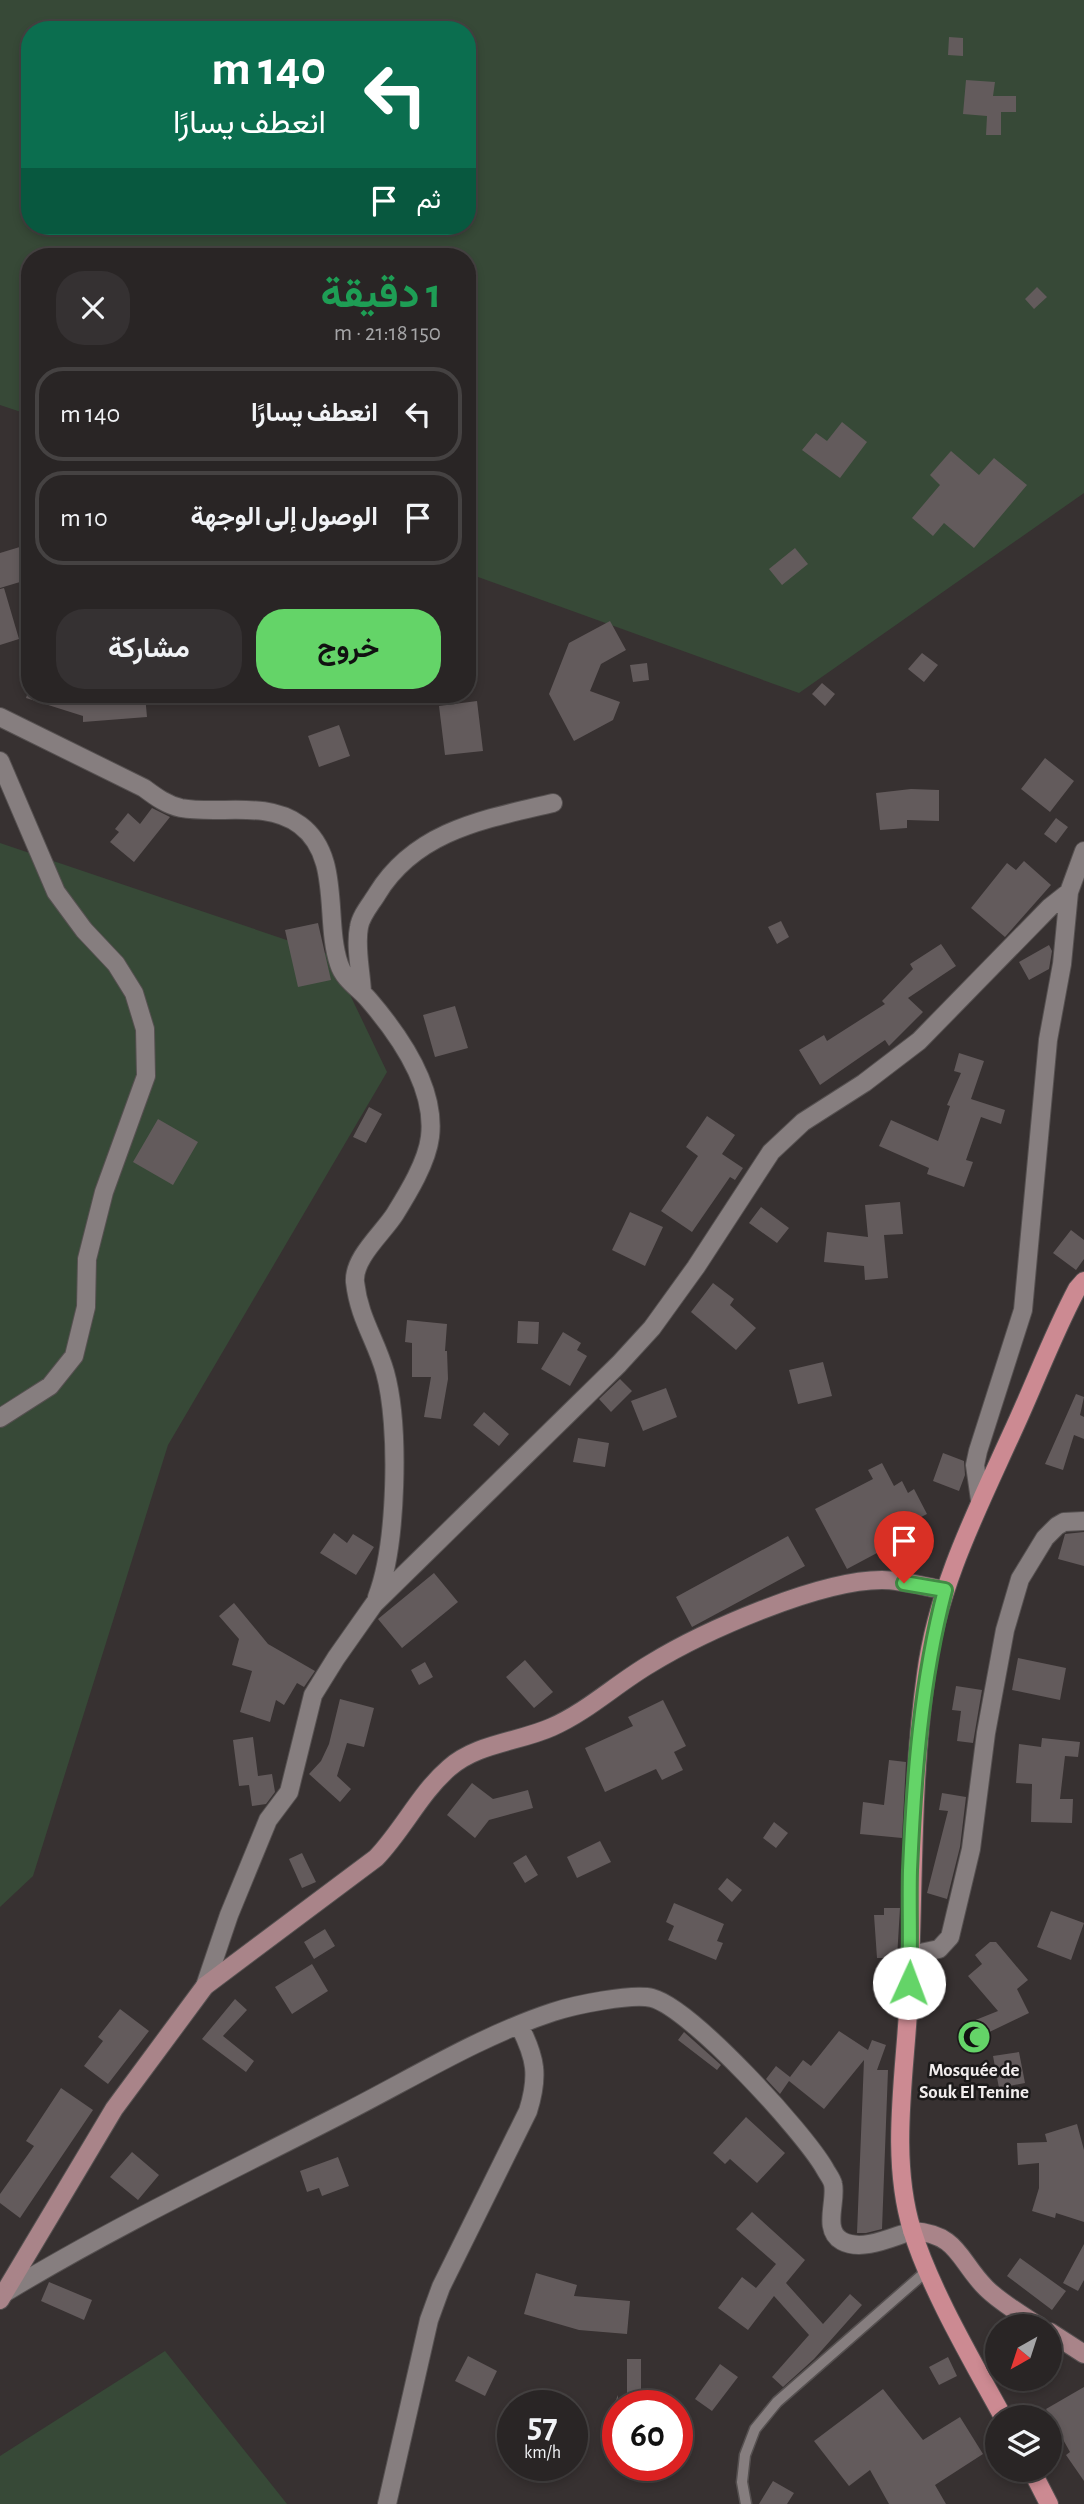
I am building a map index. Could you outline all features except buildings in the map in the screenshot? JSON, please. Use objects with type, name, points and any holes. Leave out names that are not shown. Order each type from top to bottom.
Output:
[{"type":"main road","points":[[997,2405],[912,2231],[905,2198],[902,2107],[911,1955],[910,1871],[918,1749],[926,1672],[945,1590],[980,1500],[1063,1316],[1084,1281]]},
{"type":"main road","points":[[3,2296],[114,2109],[205,1986],[376,1858],[397,1836],[426,1793],[450,1767],[471,1754],[552,1727],[677,1649],[809,1594],[851,1583],[883,1580],[945,1590]]},
{"type":"main road","points":[[912,2231],[939,2235],[949,2241],[988,2290],[1022,2314]]},
{"type":"main road","points":[[1062,2340],[1084,2354]]},
{"type":"main road","points":[[1038,2482],[1049,2504]]},
{"type":"street","points":[[0,717],[144,788],[164,802],[194,809],[278,812],[301,825],[314,840],[325,861],[339,966],[351,983],[393,1027],[411,1062],[423,1092],[430,1139],[422,1163],[395,1214],[360,1263],[355,1278],[364,1325],[384,1369],[393,1415],[386,1573],[374,1604]]},
{"type":"street","points":[[0,761],[56,892],[84,930],[116,964],[134,993],[145,1029],[146,1076],[104,1192],[88,1259],[86,1307],[74,1356],[50,1386],[0,1418]]},
{"type":"street","points":[[362,992],[360,922],[383,883],[404,859],[422,844],[458,827],[553,803]]},
{"type":"street","points":[[980,1500],[975,1465],[978,1451],[1023,1310],[1048,1040],[1062,964],[1069,892],[1084,851]]},
{"type":"street","points":[[205,1986],[229,1915],[263,1830],[289,1792],[313,1695],[374,1604],[619,1364],[652,1328],[771,1152],[803,1122],[864,1083],[919,1041],[1069,892]]},
{"type":"street","points":[[911,1955],[939,1949],[950,1937],[971,1849],[986,1733],[995,1698],[1004,1630],[1020,1579],[1045,1538],[1057,1526],[1065,1522],[1084,1521]]},
{"type":"street","points":[[3,2296],[90,2241],[519,2025],[556,2011],[632,1996],[654,1998],[683,2017],[728,2056],[809,2145],[833,2184],[832,2221],[834,2234],[840,2241],[862,2245],[912,2231]]},
{"type":"street","points":[[387,2504],[429,2320],[441,2287],[528,2111],[534,2092],[536,2067],[519,2025]]},
{"type":"lane","points":[[746,2504],[741,2482],[744,2455],[755,2429],[777,2402],[929,2269]]},
{"type":"green space","points":[[0,0],[1084,0],[1084,493],[799,693],[476,576],[476,248],[21,248],[21,412],[0,405]]},
{"type":"green space","points":[[0,843],[331,955],[387,1072],[168,1445],[33,1876],[0,1907]]},
{"type":"green space","points":[[165,2351],[287,2504],[0,2504],[0,2456]]},
{"type":"place","name":"Mosquée de Souk El Tenine","points":[[974,2037]]},
{"type":"route","points":[[904,1583],[945,1590],[926,1672],[918,1749],[910,1871],[909,1983]]}]
